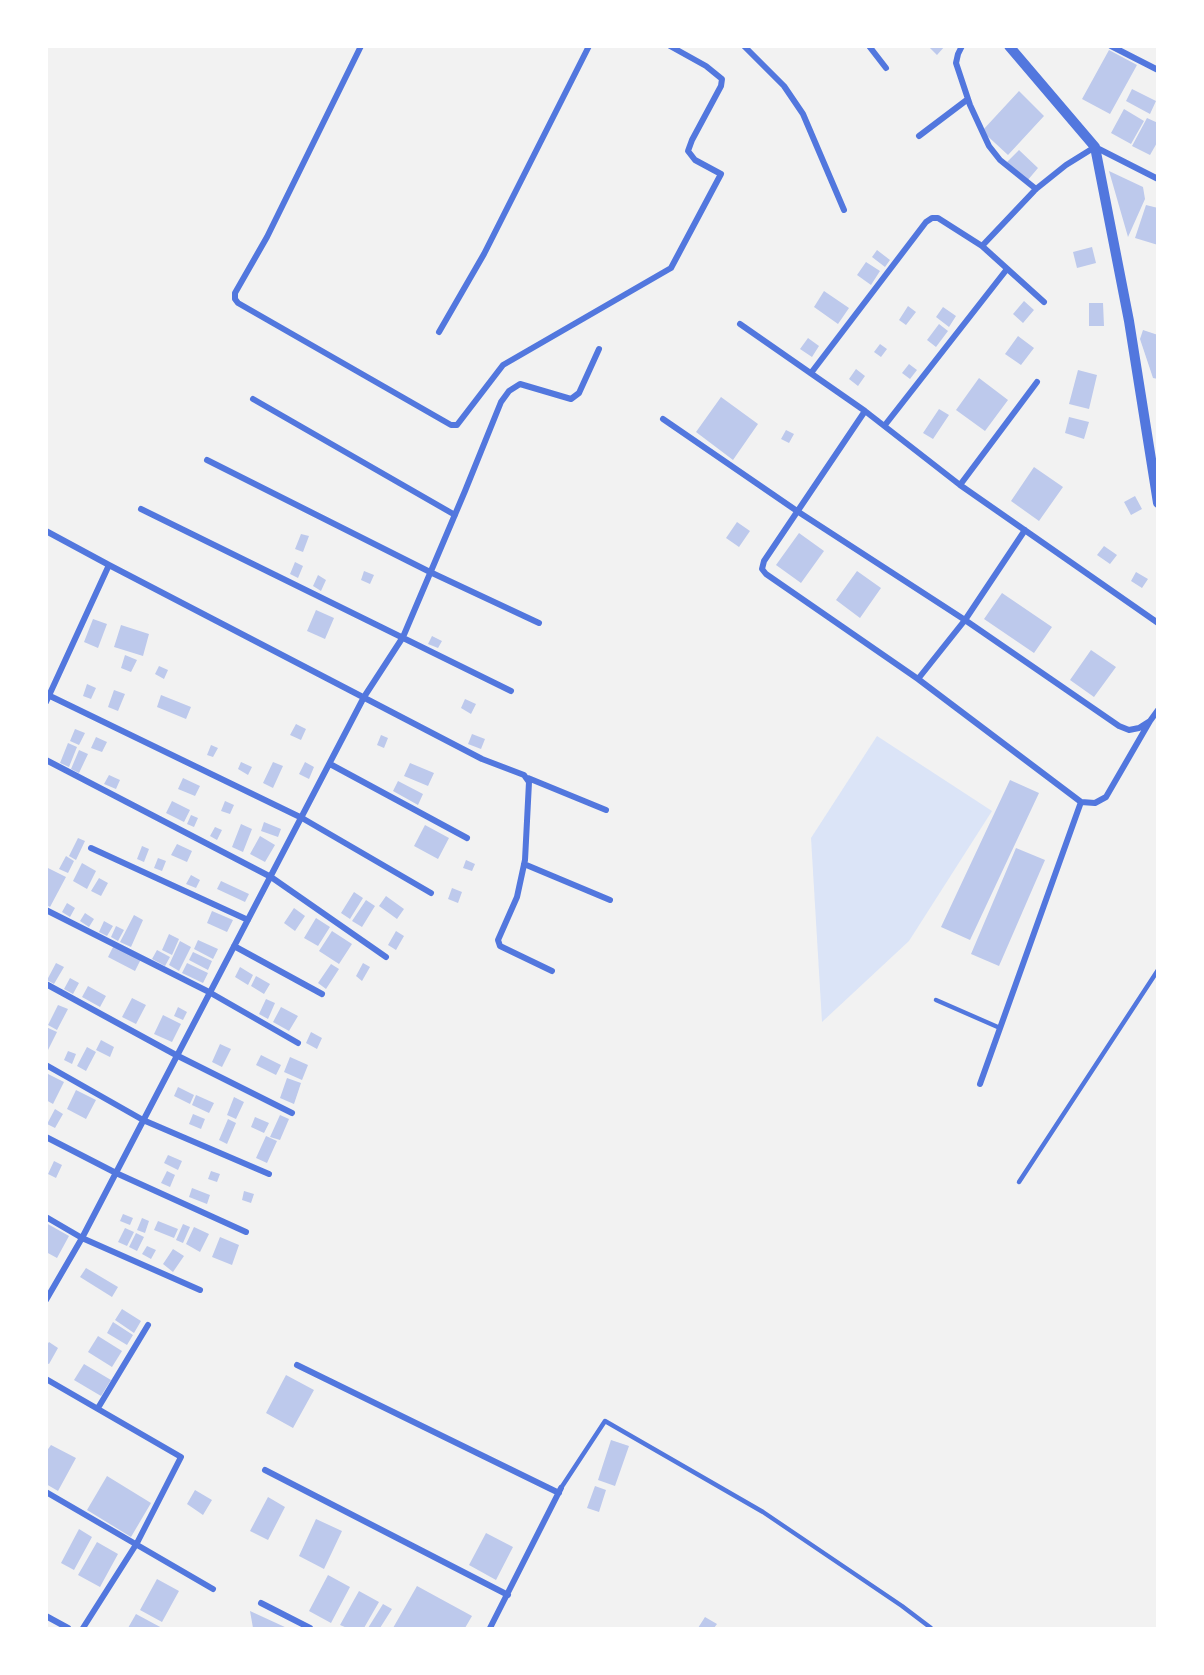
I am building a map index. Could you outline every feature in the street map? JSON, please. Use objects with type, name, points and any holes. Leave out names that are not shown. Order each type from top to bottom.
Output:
[{"type":"street","points":[[361,46],[235,299],[238,303],[451,425],[457,425],[503,365],[671,268],[722,174],[695,160],[688,152],[692,140],[722,86],[722,79],[706,66],[670,46]]},
{"type":"street","points":[[439,332],[484,254],[589,46]]},
{"type":"street","points":[[744,46],[784,86],[803,114],[844,210]]},
{"type":"street","points":[[869,46],[886,69]]},
{"type":"street","points":[[962,46],[956,63],[968,99],[989,146],[1000,160],[1036,189]]},
{"type":"street","points":[[1111,46],[1158,70]]},
{"type":"street","points":[[1012,48],[1095,147],[1158,179]]},
{"type":"street","points":[[919,136],[968,99]]},
{"type":"street","points":[[982,246],[1036,189],[1066,165],[1095,147]]},
{"type":"street","points":[[1095,147],[1129,321],[1158,503]]},
{"type":"street","points":[[811,373],[926,222],[932,218],[938,218],[982,246],[1044,302]]},
{"type":"street","points":[[885,425],[1007,269]]},
{"type":"street","points":[[740,324],[885,425],[960,485],[1158,623]]},
{"type":"street","points":[[46,1300],[144,1120],[176,1054],[364,698],[403,637],[501,402],[509,391],[520,384],[571,399],[579,393],[599,349]]},
{"type":"street","points":[[960,485],[1037,382]]},
{"type":"street","points":[[253,399],[455,515]]},
{"type":"street","points":[[865,411],[764,561],[762,569],[918,679],[1082,801],[1095,803],[1106,797],[1158,710]]},
{"type":"street","points":[[663,419],[797,511],[965,620],[1119,726],[1128,730],[1140,728],[1150,721]]},
{"type":"street","points":[[207,460],[430,572],[538,623]]},
{"type":"street","points":[[141,509],[511,691]]},
{"type":"street","points":[[918,679],[965,620],[1024,530]]},
{"type":"street","points":[[46,531],[482,759],[606,810]]},
{"type":"street","points":[[110,565],[47,697],[302,818],[431,893]]},
{"type":"street","points":[[46,760],[271,877],[386,957]]},
{"type":"street","points":[[330,764],[467,838]]},
{"type":"street","points":[[526,777],[524,864],[517,897],[498,940],[500,946],[552,971]]},
{"type":"street","points":[[980,1084],[1082,801]]},
{"type":"street","points":[[91,848],[248,920]]},
{"type":"street","points":[[524,864],[610,900]]},
{"type":"street","points":[[46,910],[210,992],[298,1043]]},
{"type":"street","points":[[234,946],[322,994]]},
{"type":"street","points":[[46,984],[292,1113]]},
{"type":"street","points":[[46,1065],[144,1120],[269,1174]]},
{"type":"street","points":[[46,1137],[116,1173],[246,1232]]},
{"type":"street","points":[[46,1217],[81,1238],[200,1290]]},
{"type":"street","points":[[98,1408],[148,1325]]},
{"type":"street","points":[[297,1365],[560,1490],[490,1629]]},
{"type":"street","points":[[46,1379],[181,1457],[136,1543],[82,1629]]},
{"type":"street","points":[[266,1470],[508,1594]]},
{"type":"street","points":[[46,1492],[213,1589]]},
{"type":"street","points":[[261,1603],[310,1629]]},
{"type":"street","points":[[46,1616],[69,1629]]},
{"type":"lane","points":[[1018,1182],[1158,970]]},
{"type":"lane","points":[[936,1000],[1000,1029]]},
{"type":"lane","points":[[560,1490],[605,1421],[763,1512],[902,1605],[931,1629]]},
{"type":"shaded area","points":[[877,736],[992,811],[909,941],[822,1022],[811,838]]},
{"type":"building","points":[[928,46],[945,46],[937,55]]},
{"type":"building","points":[[1109,50],[1137,65],[1110,114],[1082,99]]},
{"type":"building","points":[[1132,89],[1156,101],[1150,114],[1126,101]]},
{"type":"building","points":[[1019,91],[1044,116],[1008,155],[982,131]]},
{"type":"building","points":[[1124,109],[1144,121],[1131,144],[1111,133]]},
{"type":"building","points":[[1147,118],[1158,123],[1158,141],[1150,155],[1132,146]]},
{"type":"building","points":[[1019,150],[1038,168],[1027,181],[1007,162]]},
{"type":"building","points":[[1109,171],[1143,187],[1145,199],[1128,237]]},
{"type":"building","points":[[1146,205],[1158,208],[1158,245],[1135,238]]},
{"type":"building","points":[[1092,247],[1096,263],[1077,268],[1073,252]]},
{"type":"building","points":[[877,250],[890,260],[885,267],[872,257]]},
{"type":"building","points":[[866,262],[880,271],[871,285],[857,275]]},
{"type":"building","points":[[824,291],[849,308],[838,324],[814,307]]},
{"type":"building","points":[[1024,301],[1034,310],[1023,323],[1013,314]]},
{"type":"building","points":[[1089,303],[1103,303],[1104,326],[1089,326]]},
{"type":"building","points":[[908,306],[916,312],[906,325],[899,320]]},
{"type":"building","points":[[943,307],[956,316],[949,327],[936,317]]},
{"type":"building","points":[[939,324],[948,331],[936,347],[927,340]]},
{"type":"building","points":[[1143,330],[1158,335],[1158,379],[1153,378],[1140,339]]},
{"type":"building","points":[[1018,336],[1034,348],[1021,365],[1005,354]]},
{"type":"building","points":[[808,338],[819,346],[812,357],[800,349]]},
{"type":"building","points":[[880,344],[887,349],[881,357],[874,352]]},
{"type":"building","points":[[909,364],[917,370],[910,379],[902,373]]},
{"type":"building","points":[[856,369],[865,376],[858,386],[849,379]]},
{"type":"building","points":[[1078,370],[1097,375],[1089,409],[1069,404]]},
{"type":"building","points":[[979,378],[1008,400],[985,431],[956,410]]},
{"type":"building","points":[[721,397],[758,424],[733,460],[696,432]]},
{"type":"building","points":[[939,409],[949,415],[933,439],[923,433]]},
{"type":"building","points":[[1069,417],[1089,422],[1084,439],[1065,433]]},
{"type":"building","points":[[786,430],[794,434],[789,443],[781,439]]},
{"type":"building","points":[[1034,467],[1063,487],[1039,521],[1011,501]]},
{"type":"building","points":[[1135,496],[1142,509],[1131,515],[1124,502]]},
{"type":"building","points":[[737,522],[750,531],[739,547],[726,538]]},
{"type":"building","points":[[799,533],[824,551],[801,583],[776,565]]},
{"type":"building","points":[[301,534],[309,536],[303,552],[295,549]]},
{"type":"building","points":[[1104,546],[1117,555],[1110,564],[1097,555]]},
{"type":"building","points":[[295,562],[303,566],[298,578],[290,574]]},
{"type":"building","points":[[364,571],[374,575],[370,584],[361,580]]},
{"type":"building","points":[[857,571],[881,588],[860,618],[836,600]]},
{"type":"building","points":[[1136,572],[1148,579],[1142,588],[1131,581]]},
{"type":"building","points":[[318,575],[326,580],[321,591],[313,586]]},
{"type":"building","points":[[1002,593],[1052,627],[1034,653],[984,619]]},
{"type":"building","points":[[316,610],[334,618],[325,639],[307,631]]},
{"type":"building","points":[[93,619],[107,624],[98,648],[84,642]]},
{"type":"building","points":[[121,625],[149,634],[143,656],[114,647]]},
{"type":"building","points":[[432,636],[442,641],[438,648],[428,644]]},
{"type":"building","points":[[1091,650],[1116,667],[1094,697],[1070,680]]},
{"type":"building","points":[[125,655],[137,660],[131,672],[121,668]]},
{"type":"building","points":[[159,666],[168,670],[164,679],[155,674]]},
{"type":"building","points":[[87,684],[96,688],[91,699],[83,696]]},
{"type":"building","points":[[114,690],[125,694],[118,711],[108,707]]},
{"type":"building","points":[[161,695],[191,707],[186,719],[157,707]]},
{"type":"building","points":[[465,699],[476,704],[471,714],[461,708]]},
{"type":"building","points":[[296,724],[306,729],[301,740],[290,735]]},
{"type":"building","points":[[75,729],[85,733],[79,745],[70,741]]},
{"type":"building","points":[[472,734],[485,739],[481,749],[468,744]]},
{"type":"building","points":[[381,735],[388,738],[384,748],[377,745]]},
{"type":"building","points":[[96,737],[107,742],[102,752],[91,748]]},
{"type":"building","points":[[68,743],[77,747],[69,767],[60,763]]},
{"type":"building","points":[[211,745],[218,748],[213,757],[207,755]]},
{"type":"building","points":[[79,750],[88,754],[79,773],[71,769]]},
{"type":"building","points":[[241,762],[252,767],[248,775],[238,769]]},
{"type":"building","points":[[273,762],[283,766],[273,788],[263,783]]},
{"type":"building","points":[[305,762],[314,767],[309,779],[299,774]]},
{"type":"building","points":[[410,763],[434,773],[428,786],[404,776]]},
{"type":"building","points":[[109,775],[120,780],[116,789],[104,784]]},
{"type":"building","points":[[183,778],[200,786],[195,796],[178,789]]},
{"type":"building","points":[[1010,780],[1039,793],[970,940],[941,927]]},
{"type":"building","points":[[398,781],[423,794],[418,805],[393,791]]},
{"type":"building","points":[[172,801],[190,810],[184,822],[166,813]]},
{"type":"building","points":[[225,801],[234,805],[230,814],[221,811]]},
{"type":"building","points":[[191,815],[198,818],[194,827],[187,824]]},
{"type":"building","points":[[264,822],[281,829],[278,837],[261,831]]},
{"type":"building","points":[[241,824],[252,829],[243,852],[232,847]]},
{"type":"building","points":[[425,825],[449,838],[438,859],[414,846]]},
{"type":"building","points":[[215,827],[222,830],[217,840],[210,836]]},
{"type":"building","points":[[260,836],[275,845],[265,862],[250,854]]},
{"type":"building","points":[[78,838],[85,841],[76,860],[69,856]]},
{"type":"building","points":[[177,844],[192,851],[187,862],[171,855]]},
{"type":"building","points":[[142,846],[149,849],[144,862],[137,859]]},
{"type":"building","points":[[1016,848],[1045,860],[999,966],[971,954]]},
{"type":"building","points":[[66,856],[74,861],[68,873],[59,869]]},
{"type":"building","points":[[158,858],[166,861],[162,871],[154,868]]},
{"type":"building","points":[[466,860],[475,864],[472,871],[463,868]]},
{"type":"building","points":[[82,863],[96,871],[87,889],[73,881]]},
{"type":"building","points":[[46,867],[66,877],[50,907],[46,905]]},
{"type":"building","points":[[191,875],[200,880],[196,888],[186,884]]},
{"type":"building","points":[[99,878],[108,883],[101,896],[91,891]]},
{"type":"building","points":[[221,881],[249,894],[245,902],[217,889]]},
{"type":"building","points":[[452,888],[462,892],[458,903],[448,899]]},
{"type":"building","points":[[354,892],[363,898],[350,919],[341,913]]},
{"type":"building","points":[[386,896],[404,909],[397,919],[379,906]]},
{"type":"building","points":[[366,900],[375,906],[362,927],[352,921]]},
{"type":"building","points":[[67,903],[75,908],[70,917],[62,912]]},
{"type":"building","points":[[294,908],[305,916],[295,931],[284,923]]},
{"type":"building","points":[[212,911],[233,920],[227,932],[207,923]]},
{"type":"building","points":[[85,913],[94,919],[89,927],[80,921]]},
{"type":"building","points":[[134,915],[143,920],[131,947],[120,942]]},
{"type":"building","points":[[316,918],[330,927],[318,946],[304,938]]},
{"type":"building","points":[[104,921],[113,926],[107,936],[99,932]]},
{"type":"building","points":[[116,926],[124,930],[118,941],[111,937]]},
{"type":"building","points":[[332,931],[352,944],[339,964],[319,951]]},
{"type":"building","points":[[396,931],[404,936],[396,950],[388,945]]},
{"type":"building","points":[[169,934],[179,939],[172,955],[162,950]]},
{"type":"building","points":[[198,940],[218,949],[213,959],[194,949]]},
{"type":"building","points":[[180,941],[191,947],[179,971],[169,965]]},
{"type":"building","points":[[114,945],[141,959],[135,971],[108,957]]},
{"type":"building","points":[[157,950],[170,957],[165,966],[152,959]]},
{"type":"building","points":[[193,952],[212,961],[208,970],[189,960]]},
{"type":"building","points":[[56,963],[64,967],[54,984],[47,980]]},
{"type":"building","points":[[187,963],[208,973],[203,983],[182,973]]},
{"type":"building","points":[[363,963],[370,967],[362,981],[356,976]]},
{"type":"building","points":[[331,964],[339,969],[326,989],[318,983]]},
{"type":"building","points":[[240,967],[253,975],[248,985],[235,977]]},
{"type":"building","points":[[256,976],[270,984],[264,994],[251,986]]},
{"type":"building","points":[[70,978],[79,983],[73,994],[64,989]]},
{"type":"building","points":[[88,986],[106,996],[100,1007],[82,997]]},
{"type":"building","points":[[132,998],[146,1005],[136,1024],[122,1017]]},
{"type":"building","points":[[266,999],[275,1003],[268,1019],[259,1014]]},
{"type":"building","points":[[58,1005],[68,1009],[57,1030],[48,1025]]},
{"type":"building","points":[[178,1007],[187,1012],[183,1020],[174,1016]]},
{"type":"building","points":[[281,1007],[298,1016],[289,1031],[273,1022]]},
{"type":"building","points":[[163,1015],[181,1024],[172,1042],[154,1034]]},
{"type":"building","points":[[46,1027],[57,1032],[46,1054]]},
{"type":"building","points":[[311,1032],[322,1038],[317,1049],[306,1043]]},
{"type":"building","points":[[101,1040],[114,1047],[110,1057],[96,1050]]},
{"type":"building","points":[[220,1044],[231,1049],[222,1067],[212,1062]]},
{"type":"building","points":[[87,1047],[96,1052],[86,1071],[77,1066]]},
{"type":"building","points":[[68,1051],[76,1054],[72,1064],[64,1060]]},
{"type":"building","points":[[261,1055],[281,1065],[276,1075],[256,1065]]},
{"type":"building","points":[[290,1057],[308,1065],[302,1080],[284,1072]]},
{"type":"building","points":[[46,1073],[64,1082],[53,1104],[46,1100]]},
{"type":"building","points":[[287,1078],[301,1083],[294,1104],[280,1098]]},
{"type":"building","points":[[178,1087],[194,1095],[190,1104],[174,1096]]},
{"type":"building","points":[[76,1090],[96,1100],[86,1119],[67,1109]]},
{"type":"building","points":[[196,1095],[214,1103],[209,1113],[192,1105]]},
{"type":"building","points":[[234,1097],[244,1102],[236,1119],[227,1115]]},
{"type":"building","points":[[55,1109],[63,1114],[55,1128],[47,1124]]},
{"type":"building","points":[[193,1114],[205,1119],[201,1129],[189,1124]]},
{"type":"building","points":[[280,1115],[289,1119],[280,1140],[270,1137]]},
{"type":"building","points":[[255,1117],[269,1123],[264,1133],[251,1127]]},
{"type":"building","points":[[228,1119],[236,1123],[227,1144],[219,1140]]},
{"type":"building","points":[[266,1136],[277,1141],[267,1163],[256,1158]]},
{"type":"building","points":[[168,1155],[182,1161],[178,1170],[164,1163]]},
{"type":"building","points":[[54,1161],[62,1165],[56,1178],[48,1174]]},
{"type":"building","points":[[167,1171],[175,1175],[170,1187],[161,1183]]},
{"type":"building","points":[[211,1171],[220,1174],[217,1182],[208,1179]]},
{"type":"building","points":[[192,1188],[210,1195],[207,1204],[189,1197]]},
{"type":"building","points":[[244,1191],[254,1194],[251,1203],[242,1200]]},
{"type":"building","points":[[123,1214],[133,1218],[130,1225],[120,1221]]},
{"type":"building","points":[[142,1218],[149,1221],[145,1233],[137,1230]]},
{"type":"building","points":[[158,1221],[178,1229],[174,1238],[154,1230]]},
{"type":"building","points":[[46,1223],[69,1236],[57,1258],[46,1252]]},
{"type":"building","points":[[183,1224],[190,1227],[183,1243],[176,1240]]},
{"type":"building","points":[[194,1227],[209,1234],[200,1252],[186,1244]]},
{"type":"building","points":[[125,1228],[134,1232],[127,1246],[118,1242]]},
{"type":"building","points":[[136,1233],[144,1237],[137,1251],[129,1247]]},
{"type":"building","points":[[220,1237],[239,1245],[232,1265],[212,1257]]},
{"type":"building","points":[[147,1246],[156,1250],[151,1259],[142,1254]]},
{"type":"building","points":[[173,1249],[184,1256],[173,1272],[163,1264]]},
{"type":"building","points":[[86,1268],[118,1287],[112,1297],[80,1277]]},
{"type":"building","points":[[122,1309],[141,1321],[134,1333],[115,1320]]},
{"type":"building","points":[[113,1322],[133,1335],[127,1345],[107,1333]]},
{"type":"building","points":[[98,1336],[122,1351],[112,1367],[88,1352]]},
{"type":"building","points":[[49,1342],[58,1348],[49,1364],[46,1363],[46,1346]]},
{"type":"building","points":[[84,1364],[111,1380],[101,1396],[74,1380]]},
{"type":"building","points":[[286,1375],[314,1390],[293,1428],[266,1413]]},
{"type":"building","points":[[611,1440],[629,1446],[615,1486],[598,1480]]},
{"type":"building","points":[[51,1445],[76,1458],[58,1491],[46,1484],[46,1452]]},
{"type":"building","points":[[107,1476],[151,1503],[131,1537],[87,1510]]},
{"type":"building","points":[[595,1486],[606,1490],[599,1512],[587,1508]]},
{"type":"building","points":[[195,1490],[212,1500],[203,1515],[187,1504]]},
{"type":"building","points":[[268,1497],[285,1507],[268,1540],[250,1531]]},
{"type":"building","points":[[316,1519],[342,1531],[324,1569],[299,1556]]},
{"type":"building","points":[[79,1529],[92,1537],[74,1570],[61,1563]]},
{"type":"building","points":[[486,1533],[513,1547],[496,1580],[469,1565]]},
{"type":"building","points":[[97,1542],[118,1554],[100,1587],[78,1575]]},
{"type":"building","points":[[328,1575],[350,1587],[331,1623],[309,1611]]},
{"type":"building","points":[[157,1579],[179,1591],[162,1622],[140,1610]]},
{"type":"building","points":[[417,1586],[472,1616],[465,1628],[393,1628]]},
{"type":"building","points":[[359,1591],[379,1602],[364,1628],[347,1628],[340,1625]]},
{"type":"building","points":[[383,1604],[392,1609],[380,1628],[368,1628]]},
{"type":"building","points":[[250,1611],[287,1628],[253,1628]]},
{"type":"building","points":[[136,1614],[162,1628],[128,1628]]},
{"type":"building","points":[[705,1617],[717,1624],[714,1628],[698,1628]]}]
